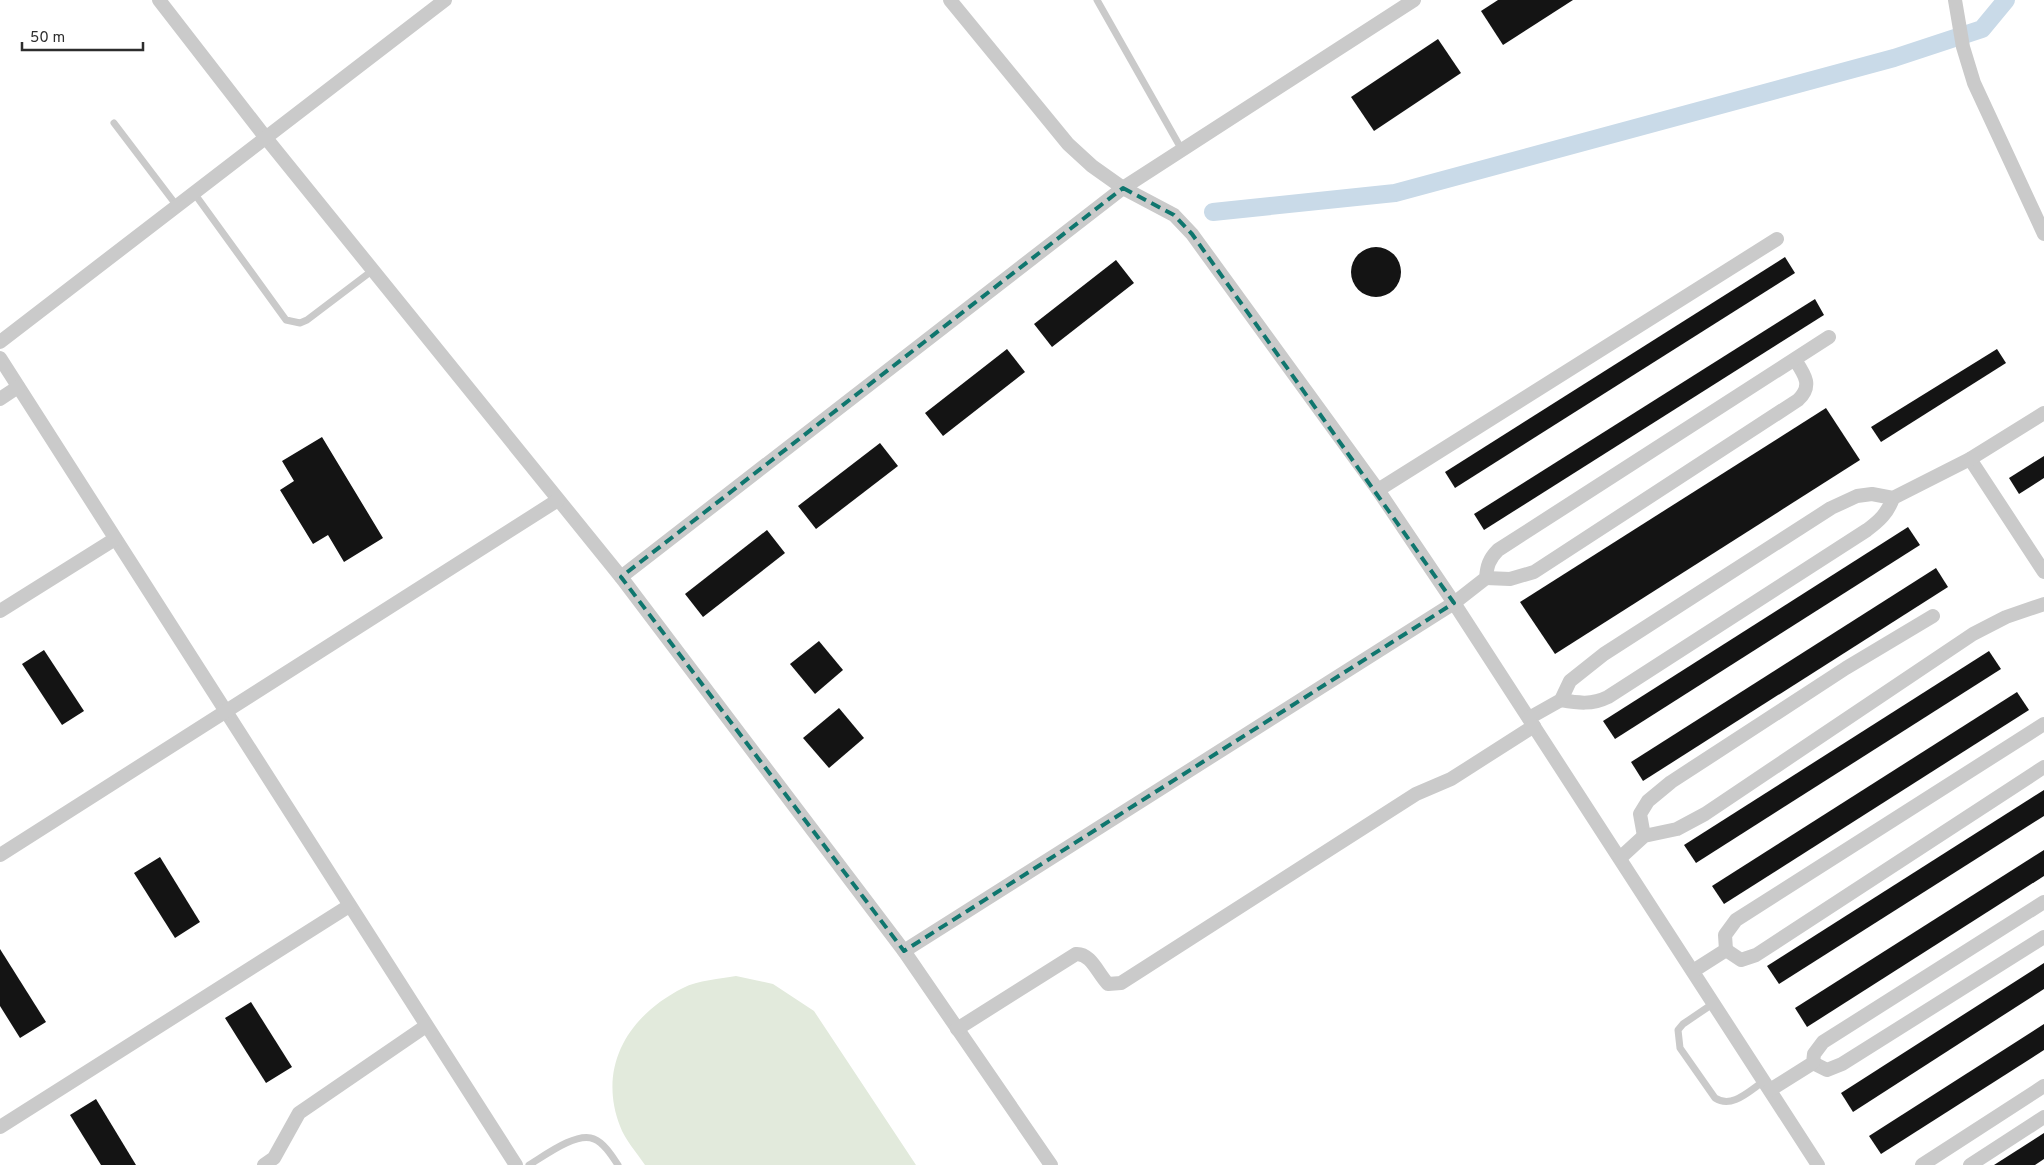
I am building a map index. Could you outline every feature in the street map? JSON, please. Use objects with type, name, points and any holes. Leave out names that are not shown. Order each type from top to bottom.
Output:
[{"type":"street","points":[[159,0],[266,138],[374,269],[621,577],[904,952],[1050,1165]]},
{"type":"street","points":[[0,342],[445,0]]},
{"type":"street","points":[[950,0],[1068,144],[1092,166],[1123,188],[1174,215],[1192,234],[1378,490],[1454,603],[1818,1165]]},
{"type":"street","points":[[621,577],[1123,188],[1414,0]]},
{"type":"street","points":[[1955,0],[1963,47],[1974,83],[2044,234]]},
{"type":"street","points":[[1378,490],[1777,239]]},
{"type":"street","points":[[1486,578],[1487,564],[1498,550],[1829,338]]},
{"type":"street","points":[[0,358],[516,1165]]},
{"type":"street","points":[[904,952],[1454,603],[1486,578],[1510,579],[1534,572],[1798,400],[1806,393],[1808,384],[1805,375],[1795,360]]},
{"type":"street","points":[[0,399],[18,387]]},
{"type":"street","points":[[958,1029],[1076,954],[1082,954],[1087,957],[1108,984],[1121,983],[1416,794],[1451,779],[1561,700],[1570,681],[1604,654],[1831,508],[1856,496],[1872,494],[1893,498],[1970,459],[2044,413]]},
{"type":"street","points":[[1970,459],[2044,572]]},
{"type":"street","points":[[1561,700],[1596,703],[1608,697],[1878,522],[1889,509],[1893,498]]},
{"type":"street","points":[[0,855],[558,500]]},
{"type":"street","points":[[0,611],[115,539]]},
{"type":"street","points":[[1620,858],[1644,836],[1677,829],[1705,814],[1973,634],[2006,617],[2044,604]]},
{"type":"street","points":[[1644,836],[1640,814],[1648,800],[1671,782],[1846,668],[1933,616]]},
{"type":"street","points":[[1726,950],[1725,935],[1736,920],[2044,724]]},
{"type":"street","points":[[1726,950],[1741,960],[1756,955],[2044,767]]},
{"type":"street","points":[[1813,1063],[1814,1054],[1823,1042],[2044,902]]},
{"type":"street","points":[[0,1127],[349,906]]},
{"type":"street","points":[[1813,1063],[1827,1070],[1842,1064],[2044,937]]},
{"type":"street","points":[[1693,971],[1726,950]]},
{"type":"street","points":[[264,1165],[274,1158],[290,1125],[299,1113],[426,1026]]},
{"type":"street","points":[[1767,1086],[1813,1063]]},
{"type":"street","points":[[1922,1165],[2044,1086]]},
{"type":"street","points":[[1970,1165],[2044,1118]]},
{"type":"lane","points":[[1097,0],[1182,150]]},
{"type":"lane","points":[[114,123],[177,206]]},
{"type":"lane","points":[[194,193],[286,320],[300,323],[307,320],[374,269]]},
{"type":"lane","points":[[1714,1003],[1683,1024],[1678,1030],[1680,1048],[1715,1098],[1723,1103],[1731,1102],[1767,1086]]},
{"type":"lane","points":[[529,1165],[562,1146],[588,1137],[596,1139],[603,1145],[618,1165]]},
{"type":"highlighted area","points":[[1123,188],[1174,215],[1192,234],[1454,603],[904,951],[621,577]]},
{"type":"shaded area","points":[[736,976],[773,984],[814,1011],[916,1165],[645,1165],[622,1131],[614,1104],[613,1083],[616,1063],[623,1045],[633,1028],[664,999],[695,983]]},
{"type":"building","points":[[1498,0],[1573,0],[1503,45],[1481,11]]},
{"type":"building","points":[[1438,39],[1461,73],[1374,131],[1351,97]]},
{"type":"building","points":[[1371,247],[1381,247],[1394,254],[1401,267],[1401,277],[1394,290],[1381,297],[1371,297],[1362,293],[1355,286],[1351,277],[1351,267],[1355,258],[1362,251]]},
{"type":"building","points":[[1785,257],[1795,273],[1455,488],[1445,472]]},
{"type":"building","points":[[1116,260],[1134,283],[1052,347],[1034,324]]},
{"type":"building","points":[[1815,299],[1824,315],[1484,530],[1474,514]]},
{"type":"building","points":[[1007,349],[1025,372],[943,436],[925,413]]},
{"type":"building","points":[[1997,349],[2006,363],[1881,442],[1871,427]]},
{"type":"building","points":[[1826,408],[1860,460],[1555,654],[1520,602]]},
{"type":"building","points":[[322,437],[383,538],[344,562],[328,535],[313,544],[280,490],[294,481],[282,461]]},
{"type":"building","points":[[880,443],[898,466],[816,529],[798,506]]},
{"type":"building","points":[[2044,456],[2044,478],[2019,494],[2009,478]]},
{"type":"building","points":[[1908,527],[1920,545],[1615,739],[1603,721]]},
{"type":"building","points":[[767,530],[785,553],[703,617],[685,594]]},
{"type":"building","points":[[1936,568],[1948,587],[1643,781],[1631,762]]},
{"type":"building","points":[[819,641],[843,670],[815,694],[790,664]]},
{"type":"building","points":[[44,650],[84,711],[62,725],[22,664]]},
{"type":"building","points":[[1989,651],[2001,669],[1696,863],[1684,845]]},
{"type":"building","points":[[2017,692],[2029,710],[1724,904],[1712,886]]},
{"type":"building","points":[[839,708],[864,738],[829,768],[803,738]]},
{"type":"building","points":[[2044,790],[2044,816],[1779,984],[1767,966]]},
{"type":"building","points":[[2044,850],[2044,876],[1807,1027],[1795,1008]]},
{"type":"building","points":[[160,857],[200,922],[175,938],[134,873]]},
{"type":"building","points":[[0,949],[46,1022],[20,1038],[0,1006]]},
{"type":"building","points":[[2044,963],[2044,989],[1853,1112],[1841,1093]]},
{"type":"building","points":[[251,1002],[292,1067],[266,1083],[225,1018]]},
{"type":"building","points":[[2044,1024],[2044,1050],[1881,1154],[1869,1136]]},
{"type":"building","points":[[96,1099],[136,1165],[101,1165],[70,1115]]},
{"type":"building","points":[[2044,1133],[2044,1159],[2035,1165],[1994,1165]]},
{"type":"waterway","points":[[1213,212],[1395,193],[1894,58],[1982,29],[2006,0]]}]
